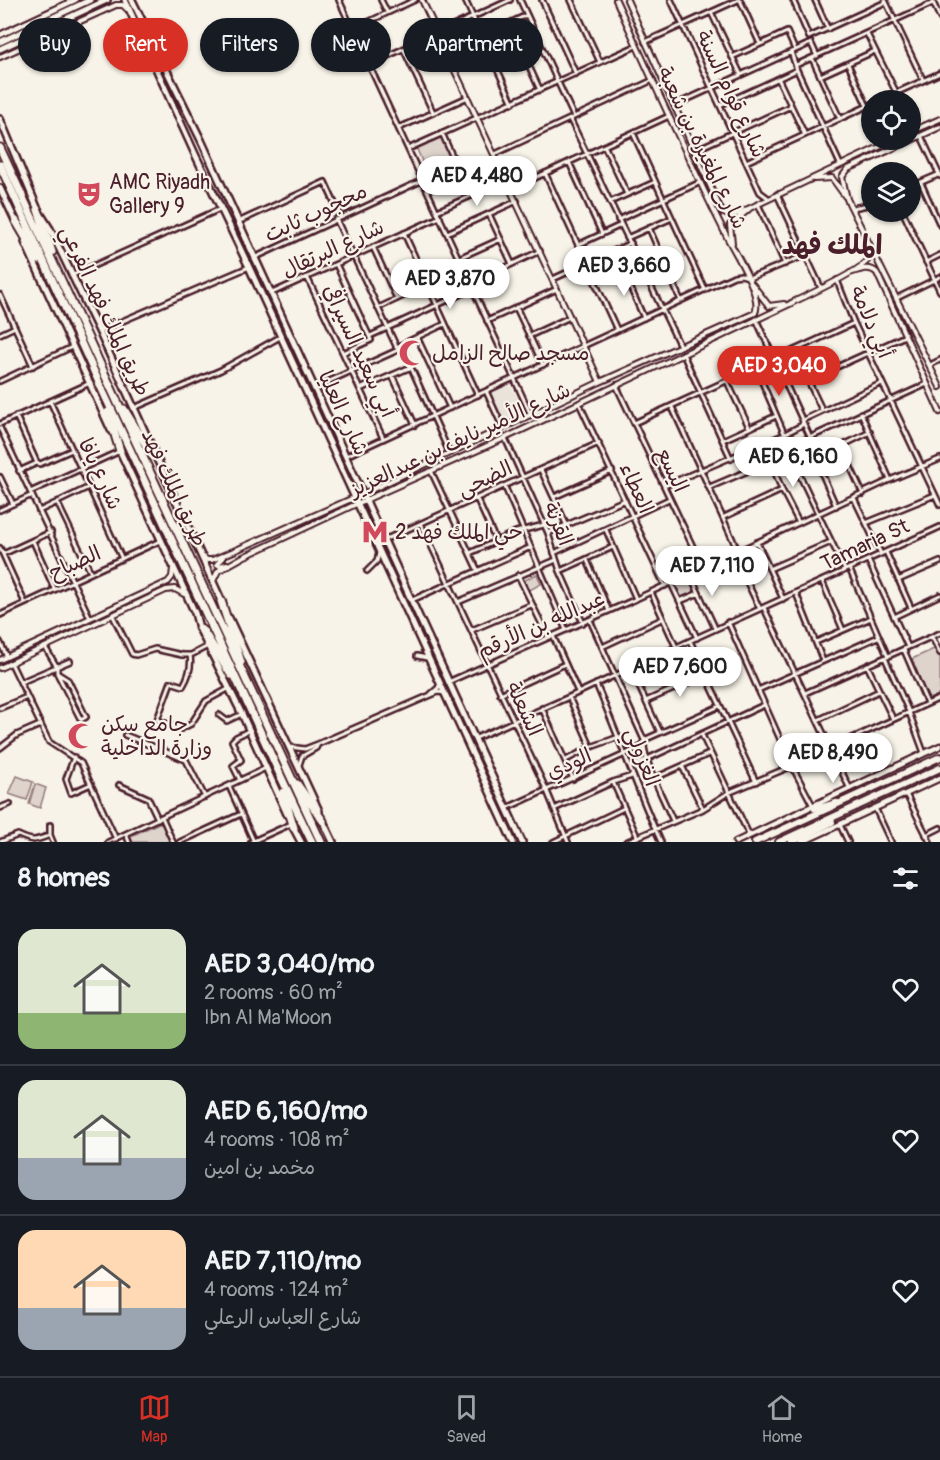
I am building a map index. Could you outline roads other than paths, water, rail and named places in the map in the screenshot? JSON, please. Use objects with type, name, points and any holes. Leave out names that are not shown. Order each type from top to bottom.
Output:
[{"type":"highway","name":"طريق الملك فهد","points":[[0,148],[3,163],[100,387],[236,678],[275,767],[312,842]]},
{"type":"highway","name":"طريق الملك فهد","points":[[3,163],[62,282],[321,842]]},
{"type":"highway","points":[[38,210],[62,282]]},
{"type":"highway","points":[[16,221],[56,289]]},
{"type":"highway","points":[[100,387],[120,451]]},
{"type":"highway","points":[[110,387],[146,445],[153,452]]},
{"type":"highway","points":[[222,601],[247,681]]},
{"type":"highway","points":[[199,628],[204,632],[230,675],[236,678]]},
{"type":"highway","points":[[755,842],[940,757]]},
{"type":"highway","points":[[282,761],[323,821]]},
{"type":"highway","points":[[275,767],[293,826]]},
{"type":"highway","points":[[779,842],[940,768]]},
{"type":"highway","points":[[792,842],[867,801]]},
{"type":"main road","points":[[0,35],[75,0]]},
{"type":"main road","points":[[0,42],[90,0]]},
{"type":"main road","points":[[0,49],[107,0]]},
{"type":"main road","name":"شارع العليا","points":[[125,0],[134,18]]},
{"type":"main road","name":"شارع العليا","points":[[132,0],[141,18]]},
{"type":"main road","name":"شارع العليا","points":[[158,72],[513,842]]},
{"type":"main road","name":"شارع العليا","points":[[167,72],[238,222],[522,842]]},
{"type":"main road","name":"طريق الملك فهد الفرعي","points":[[0,120],[38,210],[50,229],[99,331],[132,408],[333,842]]},
{"type":"main road","points":[[188,138],[194,150],[198,150],[200,147],[196,135]]},
{"type":"main road","points":[[205,174],[202,157],[206,158],[214,170]]},
{"type":"main road","name":"طريق الملك فهد الفرعي","points":[[0,188],[2,197],[16,221],[162,540],[195,613],[199,628],[230,688],[301,842]]},
{"type":"main road","points":[[272,319],[278,322],[280,317]]},
{"type":"main road","points":[[736,842],[940,746]]},
{"type":"main road","points":[[802,842],[940,778]]},
{"type":"main road","points":[[741,842],[819,807],[846,800]]},
{"type":"street","points":[[138,0],[136,4],[142,18]]},
{"type":"street","points":[[339,0],[348,18]]},
{"type":"street","points":[[381,0],[387,13]]},
{"type":"street","points":[[376,18],[415,0]]},
{"type":"street","points":[[422,0],[431,18]]},
{"type":"street","points":[[465,0],[472,17],[510,0]]},
{"type":"street","points":[[520,0],[558,82],[586,154],[680,346]]},
{"type":"street","points":[[542,0],[576,74]]},
{"type":"street","points":[[571,0],[600,62]]},
{"type":"street","name":"شارع المغيرة بن شعبة","points":[[616,0],[749,279],[757,303],[756,310]]},
{"type":"street","name":"شارع المغيرة بن شعبة","points":[[627,0],[722,210],[731,216],[750,208]]},
{"type":"street","name":"شارع قوام السنة","points":[[671,0],[760,192],[768,198]]},
{"type":"street","points":[[645,42],[739,0],[760,44]]},
{"type":"street","points":[[793,0],[817,56]]},
{"type":"street","points":[[816,1],[828,29]]},
{"type":"street","points":[[809,37],[886,1],[923,80]]},
{"type":"street","points":[[796,65],[933,2],[940,18]]},
{"type":"street","points":[[0,57],[116,5],[123,5],[133,18]]},
{"type":"street","points":[[711,12],[741,75]]},
{"type":"street","points":[[520,18],[527,15]]},
{"type":"street","points":[[732,57],[787,32],[795,50]]},
{"type":"street","points":[[867,34],[894,90]]},
{"type":"street","points":[[675,105],[811,43]]},
{"type":"street","points":[[408,149],[636,46]]},
{"type":"street","points":[[820,76],[875,51]]},
{"type":"street","points":[[791,52],[840,164]]},
{"type":"street","points":[[812,58],[840,119]]},
{"type":"street","points":[[848,64],[861,90]]},
{"type":"street","points":[[720,105],[797,70]]},
{"type":"street","points":[[373,72],[531,415]]},
{"type":"street","points":[[414,72],[433,112]]},
{"type":"street","points":[[456,72],[600,382]]},
{"type":"street","points":[[498,72],[513,103]]},
{"type":"street","points":[[532,72],[540,90]]},
{"type":"street","points":[[902,90],[940,73]]},
{"type":"street","points":[[778,78],[805,135]]},
{"type":"street","points":[[495,154],[653,80]]},
{"type":"street","points":[[398,128],[468,97]]},
{"type":"street","points":[[695,150],[791,106]]},
{"type":"street","points":[[746,162],[861,109]]},
{"type":"street","points":[[511,189],[670,116]]},
{"type":"street","points":[[921,127],[940,119]]},
{"type":"street","points":[[940,127],[921,136],[940,175],[921,183],[940,225]]},
{"type":"street","points":[[442,133],[470,196]]},
{"type":"street","points":[[633,133],[705,290]]},
{"type":"street","points":[[604,146],[627,194]]},
{"type":"street","points":[[734,248],[730,225],[750,208],[872,150]]},
{"type":"street","points":[[847,199],[842,177],[844,172],[891,150]]},
{"type":"street","points":[[569,162],[602,234]]},
{"type":"street","points":[[545,173],[616,330]]},
{"type":"street","points":[[806,180],[832,178],[853,208],[940,387]]},
{"type":"street","name":"محجوب ثابت","points":[[254,258],[423,180]]},
{"type":"street","points":[[437,211],[507,180]]},
{"type":"street","points":[[238,222],[325,182],[341,217]]},
{"type":"street","points":[[609,202],[655,182]]},
{"type":"street","points":[[618,220],[701,182]]},
{"type":"street","points":[[760,192],[758,204],[785,264]]},
{"type":"street","points":[[777,194],[821,288]]},
{"type":"street","points":[[447,233],[517,201]]},
{"type":"street","points":[[853,208],[861,207]]},
{"type":"street","points":[[71,276],[221,209]]},
{"type":"street","points":[[855,216],[861,211]]},
{"type":"street","points":[[489,214],[512,264]]},
{"type":"street","name":"شارع البرتقال","points":[[271,294],[440,217]]},
{"type":"street","points":[[627,238],[672,218]]},
{"type":"street","points":[[336,219],[397,349]]},
{"type":"street","points":[[908,222],[940,291]]},
{"type":"street","points":[[578,245],[621,225]]},
{"type":"street","points":[[649,228],[681,301]]},
{"type":"street","points":[[850,273],[866,262],[869,254],[863,232]]},
{"type":"street","points":[[404,233],[478,395]]},
{"type":"street","points":[[458,258],[501,239]]},
{"type":"street","points":[[553,279],[631,243]]},
{"type":"street","points":[[373,247],[397,299]]},
{"type":"street","points":[[343,353],[540,251]]},
{"type":"street","points":[[749,279],[806,255]]},
{"type":"street","points":[[926,262],[940,255]]},
{"type":"street","points":[[595,281],[640,261]]},
{"type":"street","points":[[734,276],[741,263]]},
{"type":"street","points":[[336,264],[371,338]]},
{"type":"street","points":[[99,331],[249,267]]},
{"type":"street","points":[[850,273],[867,268],[877,273],[940,412]]},
{"type":"street","points":[[622,269],[644,318]]},
{"type":"street","name":"شارع الأمير نايف بن عبدالعزيز","points":[[199,554],[207,560],[212,560],[291,525],[431,471],[792,303],[850,273]]},
{"type":"street","points":[[345,456],[734,276],[741,275],[749,279],[769,306],[792,303]]},
{"type":"street","name":"أبي سعيد السيرافي","points":[[307,277],[384,438]]},
{"type":"street","points":[[897,298],[940,277]]},
{"type":"street","name":"أبي دلامة","points":[[837,280],[854,323],[940,505]]},
{"type":"street","points":[[378,308],[427,285]]},
{"type":"street","points":[[487,321],[557,289]]},
{"type":"street","points":[[0,295],[33,366]]},
{"type":"street","points":[[516,308],[543,365]]},
{"type":"street","name":"شارع الأمير نايف بن عبدالعزيز","points":[[364,497],[449,452],[753,314],[756,310]]},
{"type":"street","points":[[529,336],[570,317]]},
{"type":"street","points":[[756,319],[803,420],[815,459],[836,506]]},
{"type":"street","points":[[634,423],[854,323]]},
{"type":"street","points":[[313,388],[445,324]]},
{"type":"street","points":[[0,334],[15,327]]},
{"type":"street","points":[[808,381],[905,336]]},
{"type":"street","points":[[132,408],[220,370],[280,337]]},
{"type":"street","points":[[417,337],[450,408]]},
{"type":"street","points":[[401,345],[449,452]]},
{"type":"street","points":[[0,381],[73,346]]},
{"type":"street","points":[[794,351],[822,410]]},
{"type":"street","points":[[683,354],[731,459]]},
{"type":"street","points":[[930,365],[940,360]]},
{"type":"street","points":[[360,389],[411,367]]},
{"type":"street","points":[[756,368],[789,453],[831,542],[871,618],[924,753]]},
{"type":"street","points":[[392,375],[415,425]]},
{"type":"street","points":[[727,381],[749,428]]},
{"type":"street","points":[[90,383],[16,416],[0,426],[19,471],[51,532],[90,618]]},
{"type":"street","points":[[664,486],[783,435],[802,425],[803,420],[822,410],[882,383]]},
{"type":"street","name":"اليسع","points":[[616,384],[703,568]]},
{"type":"street","points":[[787,448],[927,384]]},
{"type":"street","points":[[486,392],[503,428]]},
{"type":"street","name":"شارع يافا","points":[[50,401],[122,559]]},
{"type":"street","name":"العطاء","points":[[579,402],[665,586]]},
{"type":"street","points":[[672,407],[738,551]]},
{"type":"street","points":[[861,413],[890,480]]},
{"type":"street","points":[[16,416],[37,462]]},
{"type":"street","points":[[723,440],[776,416]]},
{"type":"street","points":[[815,459],[870,432]]},
{"type":"street","name":"القرنة","points":[[505,438],[548,533],[560,571],[583,622]]},
{"type":"street","name":"الضحى","points":[[383,540],[599,443]]},
{"type":"street","points":[[841,446],[863,494]]},
{"type":"street","points":[[19,471],[72,450]]},
{"type":"street","points":[[0,510],[120,451]]},
{"type":"street","points":[[710,487],[789,453]]},
{"type":"street","name":"عبدالله بن الأرقم","points":[[448,682],[672,583],[890,480],[940,459]]},
{"type":"street","points":[[771,461],[782,490],[799,523]]},
{"type":"street","points":[[426,463],[420,471],[431,471],[478,571]]},
{"type":"street","points":[[541,470],[567,526]]},
{"type":"street","points":[[554,498],[612,471]]},
{"type":"street","points":[[0,477],[13,504]]},
{"type":"street","points":[[39,511],[89,487]]},
{"type":"street","points":[[505,487],[566,630]]},
{"type":"street","points":[[724,517],[782,490]]},
{"type":"street","points":[[866,524],[935,495]]},
{"type":"street","points":[[854,498],[881,554]]},
{"type":"street","points":[[477,499],[496,541]]},
{"type":"street","points":[[554,553],[669,499]]},
{"type":"street","name":"شارع الأمير نايف بن عبدالعزيز","points":[[213,581],[218,571],[297,533],[356,500]]},
{"type":"street","points":[[548,533],[625,500]]},
{"type":"street","points":[[57,502],[91,573]]},
{"type":"street","points":[[291,525],[298,523],[302,525],[297,533]]},
{"type":"street","name":"الشعلة","points":[[421,524],[547,791],[568,842]]},
{"type":"street","points":[[470,554],[516,532],[524,532],[544,525]]},
{"type":"street","name":"Tamaria St","points":[[474,739],[569,698],[675,646],[762,609],[940,527]]},
{"type":"street","points":[[606,530],[636,599]]},
{"type":"street","points":[[3,554],[51,532]]},
{"type":"street","name":"الصباح","points":[[0,615],[162,540]]},
{"type":"street","points":[[33,541],[55,589]]},
{"type":"street","points":[[756,542],[783,599]]},
{"type":"street","points":[[769,569],[831,542]]},
{"type":"street","points":[[560,571],[613,547]]},
{"type":"street","points":[[0,548],[25,603]]},
{"type":"street","points":[[410,601],[531,548]]},
{"type":"street","points":[[236,550],[217,564],[220,566],[243,557]]},
{"type":"street","points":[[886,551],[912,608]]},
{"type":"street","points":[[367,571],[379,558],[380,552]]},
{"type":"street","points":[[733,553],[805,693],[850,789]]},
{"type":"street","points":[[458,602],[556,560]]},
{"type":"street","points":[[586,560],[609,611]]},
{"type":"street","points":[[868,560],[894,616],[927,703]]},
{"type":"street","points":[[898,580],[940,562]]},
{"type":"street","points":[[0,660],[161,586],[172,577],[173,567]]},
{"type":"street","points":[[690,574],[715,628]]},
{"type":"street","points":[[518,575],[548,638]]},
{"type":"street","points":[[822,581],[843,630]]},
{"type":"street","points":[[672,583],[697,638]]},
{"type":"street","points":[[161,586],[168,585],[169,588],[166,590]]},
{"type":"street","points":[[0,668],[166,590],[180,590],[186,595]]},
{"type":"street","points":[[651,592],[675,646]]},
{"type":"street","points":[[680,601],[699,593]]},
{"type":"street","points":[[796,593],[823,662]]},
{"type":"street","points":[[894,616],[940,595]]},
{"type":"street","points":[[472,630],[531,605]]},
{"type":"street","points":[[113,616],[132,654],[136,656],[155,649],[190,655],[208,646]]},
{"type":"street","points":[[816,642],[871,618]]},
{"type":"street","points":[[602,647],[662,619]]},
{"type":"street","points":[[590,620],[644,740],[643,746],[647,759],[673,821]]},
{"type":"street","points":[[728,622],[792,766],[813,806]]},
{"type":"street","points":[[805,693],[940,633]]},
{"type":"street","points":[[553,636],[578,692]]},
{"type":"street","points":[[758,690],[879,637]]},
{"type":"street","points":[[932,637],[940,653]]},
{"type":"street","points":[[690,641],[756,782]]},
{"type":"street","points":[[0,642],[7,657]]},
{"type":"street","points":[[45,648],[57,667],[57,673],[81,720],[86,717],[68,680],[57,673]]},
{"type":"street","points":[[190,655],[191,662],[187,679],[183,686],[171,682],[157,720],[181,729],[191,724],[206,701],[230,688]]},
{"type":"street","points":[[417,656],[429,658]]},
{"type":"street","points":[[21,682],[70,661]]},
{"type":"street","points":[[11,663],[49,742],[81,763],[116,839]]},
{"type":"street","points":[[500,694],[565,664]]},
{"type":"street","points":[[867,665],[892,719]]},
{"type":"street","points":[[631,669],[660,732]]},
{"type":"street","points":[[646,702],[706,675]]},
{"type":"street","points":[[424,698],[438,688],[440,681]]},
{"type":"street","name":"الغزولي","points":[[596,684],[661,842]]},
{"type":"street","points":[[817,720],[879,691]]},
{"type":"street","points":[[290,747],[305,749],[438,692],[445,693]]},
{"type":"street","points":[[0,708],[27,697]]},
{"type":"street","points":[[569,698],[591,747]]},
{"type":"street","points":[[831,748],[940,698]]},
{"type":"street","points":[[630,767],[764,705]]},
{"type":"street","points":[[644,740],[720,706]]},
{"type":"street","points":[[542,708],[573,779]]},
{"type":"street","points":[[219,715],[226,721],[242,714]]},
{"type":"street","points":[[0,748],[17,735],[40,725]]},
{"type":"street","points":[[241,780],[233,766],[241,760],[232,741],[250,730]]},
{"type":"street","points":[[125,735],[186,760],[205,797]]},
{"type":"street","points":[[702,735],[749,836]]},
{"type":"street","points":[[566,760],[619,736]]},
{"type":"street","points":[[299,765],[302,756],[316,748],[318,744]]},
{"type":"street","name":"الودي","points":[[507,808],[643,746]]},
{"type":"street","points":[[655,778],[709,754]]},
{"type":"street","points":[[74,757],[66,779],[71,793],[91,784]]},
{"type":"street","points":[[682,766],[703,809]]},
{"type":"street","points":[[626,842],[703,809],[728,793],[792,766]]},
{"type":"street","points":[[108,842],[266,768]]},
{"type":"street","points":[[554,809],[613,782],[632,776]]},
{"type":"street","points":[[613,782],[638,836]]},
{"type":"street","points":[[119,785],[148,798],[174,842]]},
{"type":"street","points":[[230,786],[252,842],[293,826]]},
{"type":"street","points":[[906,794],[930,842]]},
{"type":"street","points":[[0,808],[10,804]]},
{"type":"street","points":[[554,842],[624,808]]},
{"type":"street","points":[[875,808],[891,842]]},
{"type":"street","points":[[180,842],[241,814]]},
{"type":"street","points":[[840,824],[848,842]]},
{"type":"street","points":[[50,825],[53,842]]},
{"type":"street","points":[[926,835],[940,828]]},
{"type":"street","points":[[0,842],[18,835],[26,840],[36,841],[50,834]]},
{"type":"street","points":[[126,834],[129,842]]},
{"type":"place","name":"AMC Riyadh Gallery 9","points":[[89,194]]},
{"type":"place","name":"مسجد صالح الزامل","points":[[412,353]]},
{"type":"place","name":"حي الملك فهد 2","points":[[375,532]]},
{"type":"place","name":"جامع سكن وزارة الداخلية","points":[[81,736]]},
{"type":"district","name":"الملك فهد","points":[[832,245]]}]
